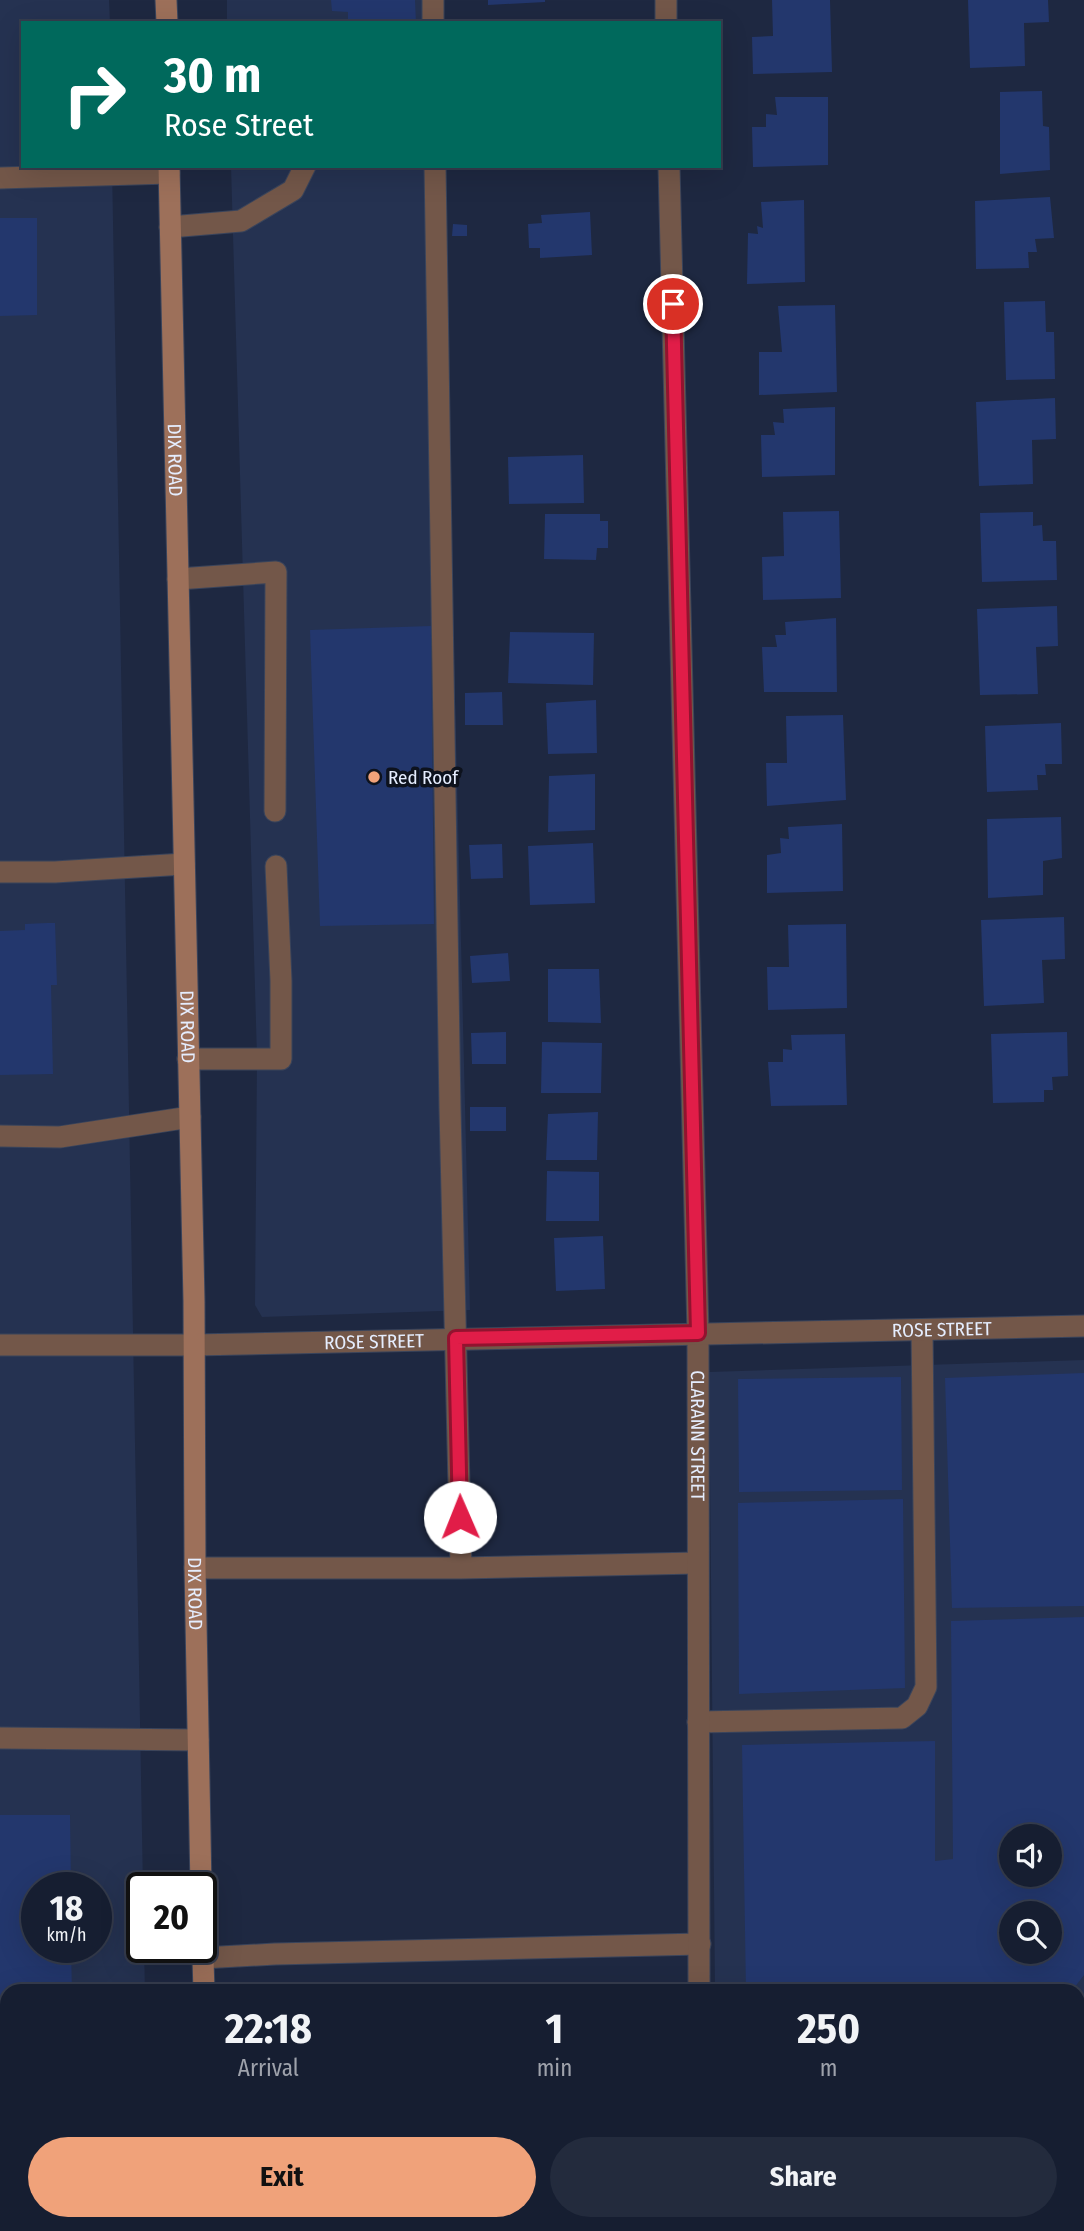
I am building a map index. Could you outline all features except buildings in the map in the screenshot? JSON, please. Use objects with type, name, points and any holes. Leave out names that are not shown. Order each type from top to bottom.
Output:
[{"type":"main road","points":[[166,0],[167,21]]},
{"type":"main road","name":"DIX ROAD","points":[[169,169],[190,1117],[201,1872]]},
{"type":"main road","name":"DIX ROAD","points":[[202,1963],[204,1984]]},
{"type":"street","points":[[432,0],[433,21]]},
{"type":"street","points":[[666,0],[666,21]]},
{"type":"street","points":[[170,227],[240,221],[293,190],[304,168]]},
{"type":"street","points":[[435,168],[449,1095],[461,1568]]},
{"type":"street","name":"CLARANN STREET","points":[[669,168],[698,1333],[699,1984]]},
{"type":"street","points":[[0,178],[169,169]]},
{"type":"street","points":[[178,579],[276,572],[275,811]]},
{"type":"street","points":[[0,872],[55,872],[184,864]]},
{"type":"street","points":[[188,1059],[281,1059],[276,866]]},
{"type":"street","points":[[0,1136],[60,1137],[190,1117]]},
{"type":"street","name":"ROSE STREET","points":[[0,1345],[194,1345],[1084,1326]]},
{"type":"street","points":[[698,1722],[902,1718],[917,1706],[926,1687],[922,1330]]},
{"type":"street","points":[[195,1568],[461,1568],[698,1563]]},
{"type":"street","points":[[0,1738],[198,1740]]},
{"type":"street","points":[[217,1957],[700,1944]]},
{"type":"shaded area","points":[[0,0],[109,0],[110,21],[21,21],[21,168],[112,168],[143,1872],[126,1872],[126,1963],[144,1963],[145,1984],[0,1984]]},
{"type":"shaded area","points":[[227,0],[438,0],[439,21],[227,21]]},
{"type":"shaded area","points":[[231,168],[442,168],[470,1310],[262,1317],[255,1305],[257,1057]]},
{"type":"shaded area","points":[[1084,1360],[1084,1984],[715,1984],[709,1372]]},
{"type":"place","name":"Red Roof","points":[[374,777]]},
{"type":"route","points":[[460,1517],[456,1338],[698,1333],[673,304]]}]
